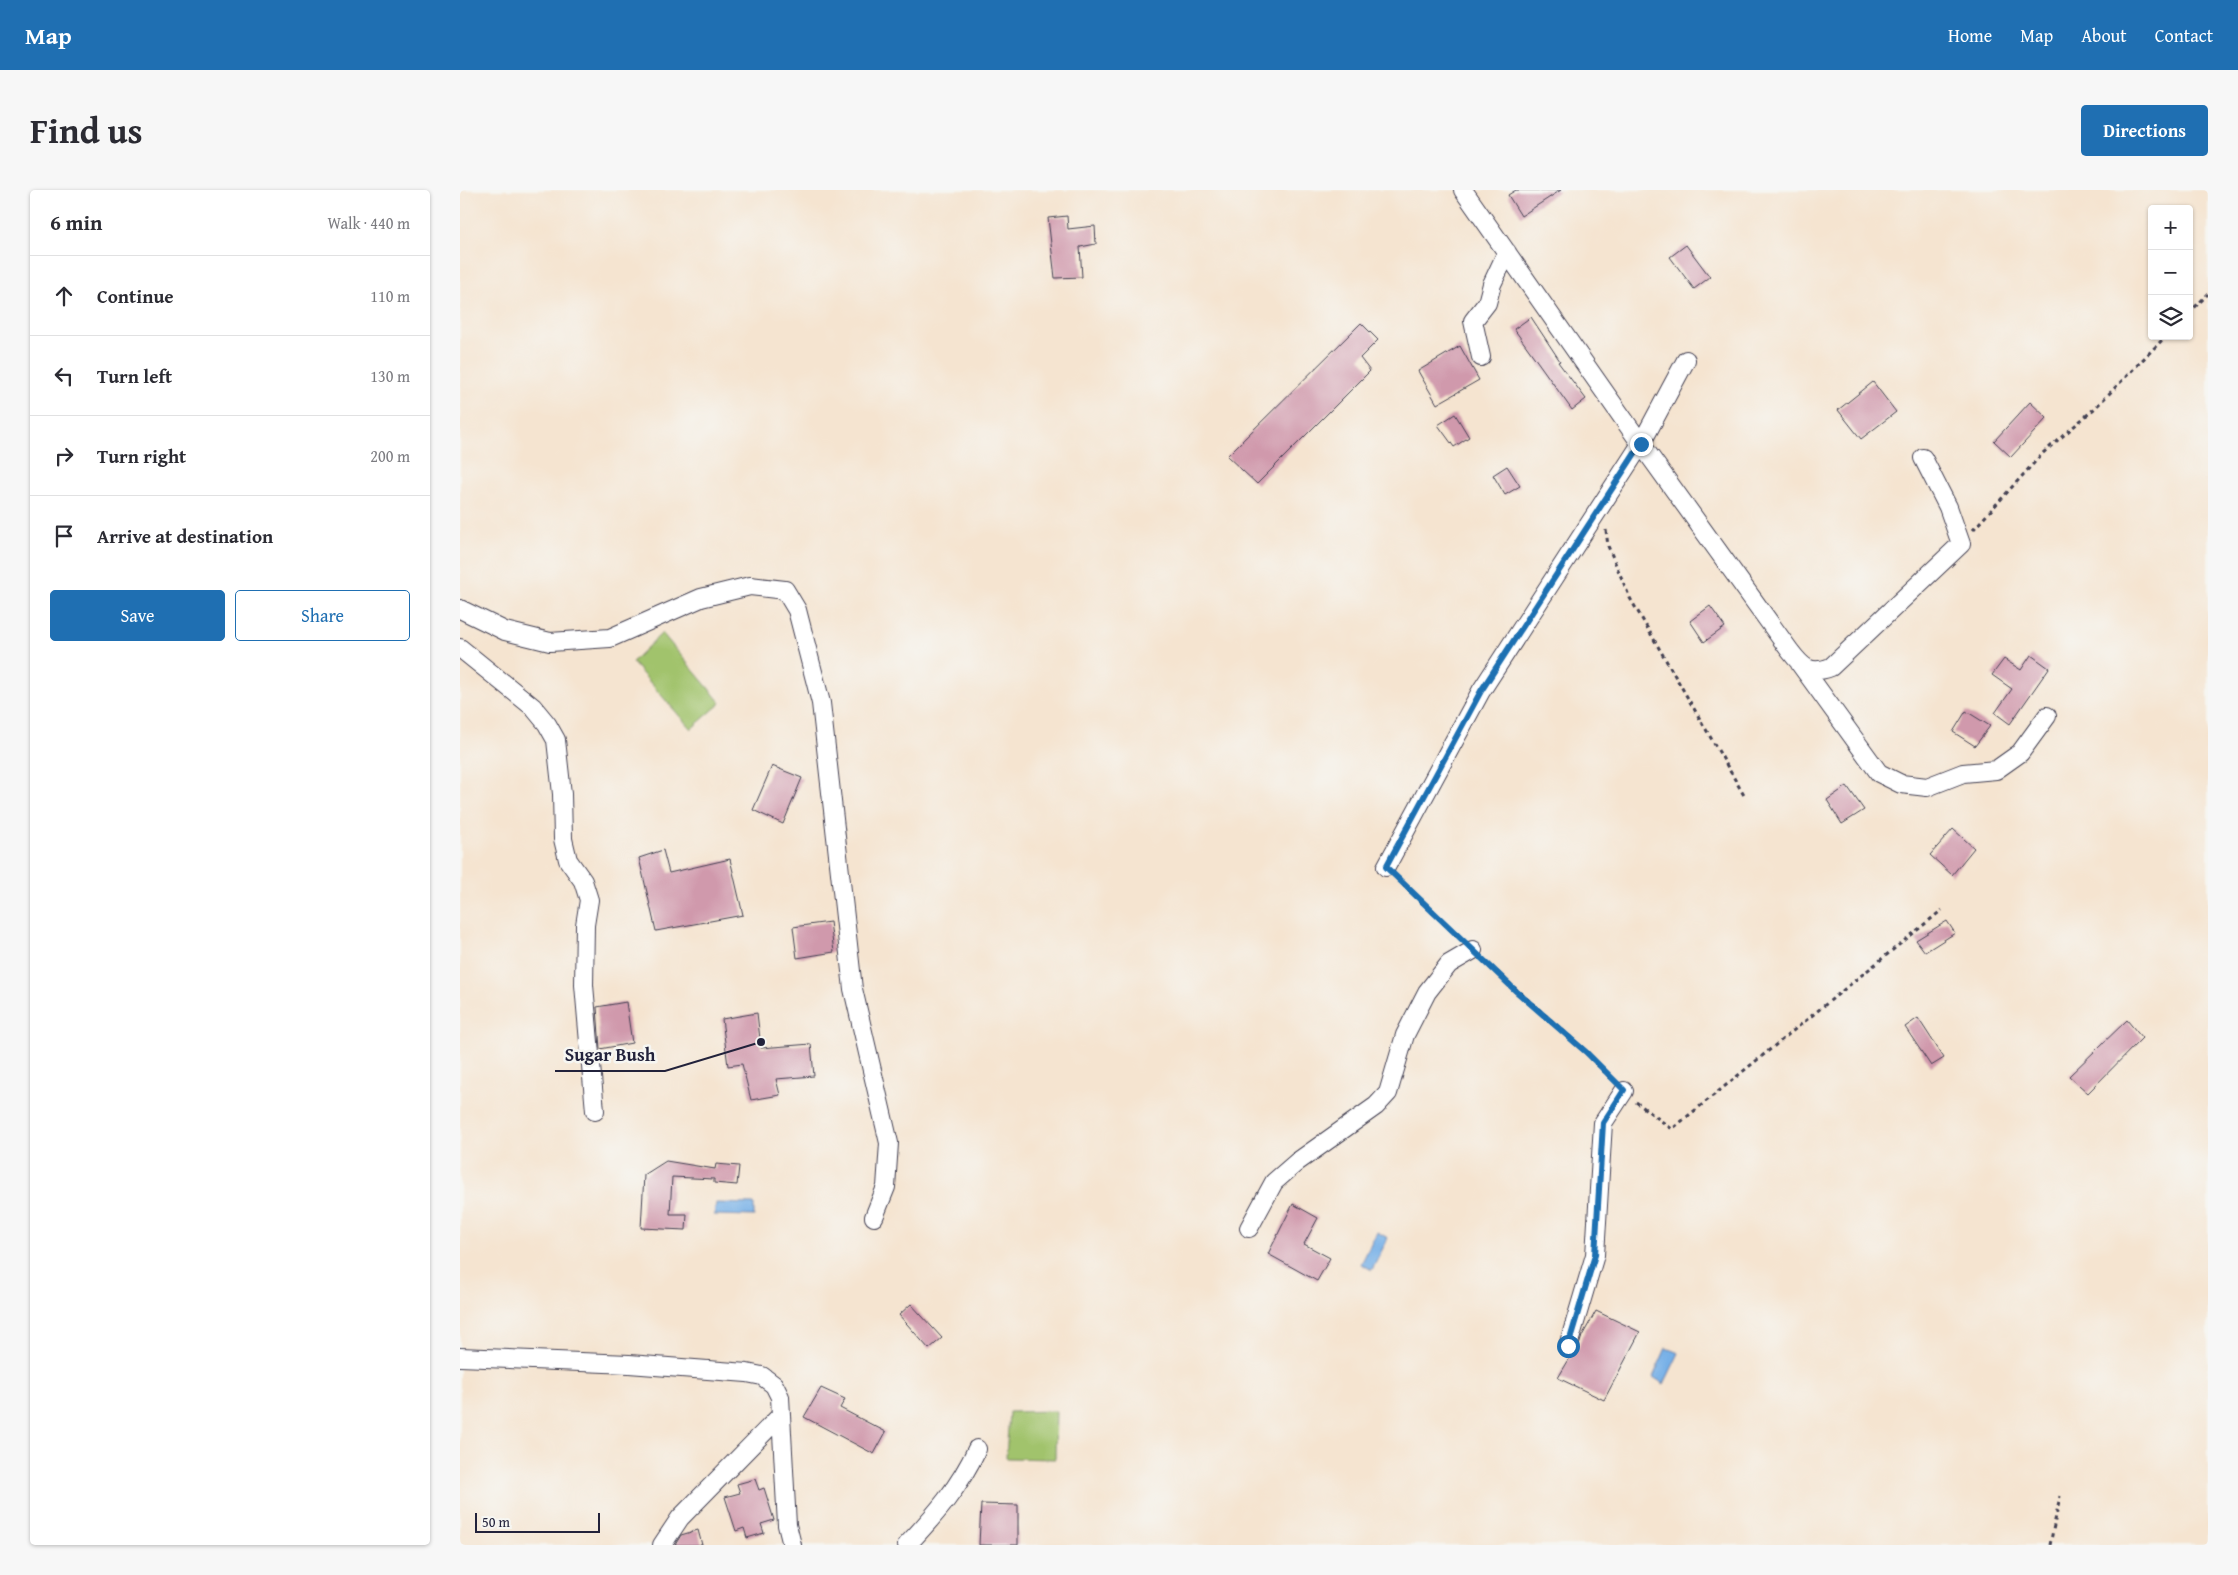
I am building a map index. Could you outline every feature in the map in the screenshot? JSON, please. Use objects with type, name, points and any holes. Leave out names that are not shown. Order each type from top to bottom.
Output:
[{"type":"street","points":[[1463,190],[1641,444],[1879,773],[1901,784],[1927,787],[1962,773],[1996,770],[2020,753],[2048,716]]},
{"type":"street","points":[[1481,356],[1473,321],[1487,303],[1492,284],[1507,252]]},
{"type":"street","points":[[1386,867],[1481,691],[1641,444],[1686,360]]},
{"type":"street","points":[[1798,661],[1808,669],[1820,672],[1831,667],[1961,544],[1948,507],[1924,458]]},
{"type":"street","points":[[460,609],[504,631],[550,642],[610,638],[701,598],[750,586],[784,590],[797,610],[821,703],[853,989],[889,1143],[886,1187],[874,1217]]},
{"type":"street","points":[[460,648],[533,707],[547,724],[556,740],[562,794],[563,839],[568,860],[583,882],[588,900],[585,925],[584,985],[595,1111]]},
{"type":"street","points":[[1249,1228],[1274,1182],[1297,1162],[1376,1106],[1388,1093],[1405,1035],[1427,992],[1449,964],[1472,950]]},
{"type":"street","points":[[1568,1346],[1595,1255],[1603,1123],[1624,1090]]},
{"type":"street","points":[[460,1357],[629,1364],[747,1373],[762,1376],[774,1385],[780,1397],[787,1526],[792,1545]]},
{"type":"street","points":[[662,1545],[680,1518],[782,1415]]},
{"type":"street","points":[[907,1545],[933,1517],[965,1474],[977,1449]]},
{"type":"path","points":[[2193,309],[2208,294]]},
{"type":"path","points":[[1961,544],[2043,453],[2094,408],[2162,340]]},
{"type":"path","points":[[1602,505],[1608,546],[1630,598],[1745,797]]},
{"type":"path","points":[[1386,867],[1472,950],[1586,1052],[1641,1107],[1672,1129],[1942,910]]},
{"type":"path","points":[[2050,1545],[2060,1496]]},
{"type":"green space","points":[[662,633],[721,703],[691,729],[632,662]]},
{"type":"green space","points":[[1056,1411],[1055,1459],[1006,1458],[1009,1412]]},
{"type":"water","points":[[716,1203],[754,1204],[754,1216],[714,1215]]},
{"type":"water","points":[[1377,1232],[1388,1238],[1372,1270],[1361,1264]]},
{"type":"water","points":[[1666,1348],[1679,1353],[1664,1384],[1653,1377]]},
{"type":"building","points":[[1516,190],[1561,190],[1521,216],[1508,195]]},
{"type":"building","points":[[1067,216],[1068,229],[1095,226],[1096,244],[1080,247],[1082,277],[1055,278],[1048,218]]},
{"type":"building","points":[[1686,245],[1710,277],[1694,289],[1670,257]]},
{"type":"building","points":[[1531,317],[1560,361],[1558,362],[1586,399],[1572,410],[1514,329]]},
{"type":"building","points":[[1361,323],[1378,340],[1360,358],[1370,371],[1257,484],[1227,456]]},
{"type":"building","points":[[1460,346],[1479,380],[1437,404],[1418,371]]},
{"type":"building","points":[[1873,382],[1896,412],[1861,439],[1838,410]]},
{"type":"building","points":[[2030,402],[2047,418],[2011,457],[1994,441]]},
{"type":"building","points":[[1455,414],[1469,437],[1454,447],[1438,425]]},
{"type":"building","points":[[1507,466],[1520,486],[1505,495],[1493,475]]},
{"type":"building","points":[[1710,606],[1725,627],[1704,642],[1690,621]]},
{"type":"building","points":[[2031,655],[2049,668],[2010,724],[1995,713],[2012,689],[1992,675],[2004,659],[2021,670]]},
{"type":"building","points":[[1966,711],[1990,726],[1975,746],[1953,732]]},
{"type":"building","points":[[772,766],[802,778],[783,824],[753,810]]},
{"type":"building","points":[[1847,786],[1864,810],[1842,824],[1827,800]]},
{"type":"building","points":[[1953,829],[1974,848],[1952,875],[1930,855]]},
{"type":"building","points":[[663,850],[669,873],[730,859],[743,915],[656,931],[639,858]]},
{"type":"building","points":[[1947,921],[1955,933],[1925,952],[1916,940]]},
{"type":"building","points":[[830,922],[834,952],[797,958],[793,927]]},
{"type":"building","points":[[626,1002],[632,1043],[600,1049],[597,1007]]},
{"type":"building","points":[[757,1013],[761,1048],[811,1044],[814,1076],[776,1079],[780,1095],[751,1100],[742,1064],[728,1066],[722,1019]]},
{"type":"building","points":[[1918,1018],[1944,1058],[1931,1066],[1905,1027]]},
{"type":"building","points":[[2127,1020],[2142,1038],[2088,1093],[2069,1076]]},
{"type":"building","points":[[666,1161],[715,1169],[716,1164],[739,1166],[737,1185],[714,1183],[714,1179],[672,1177],[670,1214],[687,1214],[686,1230],[641,1228],[644,1175]]},
{"type":"building","points":[[1293,1204],[1318,1218],[1304,1244],[1330,1258],[1317,1281],[1268,1254]]},
{"type":"building","points":[[911,1304],[942,1338],[929,1349],[899,1315]]},
{"type":"building","points":[[1596,1311],[1640,1332],[1604,1400],[1558,1378],[1571,1356],[1578,1349],[1582,1336]]},
{"type":"building","points":[[821,1388],[845,1399],[840,1408],[886,1432],[874,1454],[804,1417]]},
{"type":"building","points":[[755,1479],[759,1490],[764,1488],[774,1520],[761,1524],[764,1533],[747,1538],[744,1528],[736,1531],[725,1497],[740,1493],[737,1484]]},
{"type":"building","points":[[981,1504],[1018,1505],[1018,1545],[979,1545]]},
{"type":"building","points":[[698,1530],[702,1545],[675,1545],[681,1535]]},
{"type":"place","name":"Sugar Bush","points":[[761,1042]]},
{"type":"route","points":[[1568,1346],[1595,1255],[1603,1123],[1624,1090],[1586,1052],[1517,992],[1386,867],[1481,691],[1641,444]]}]
